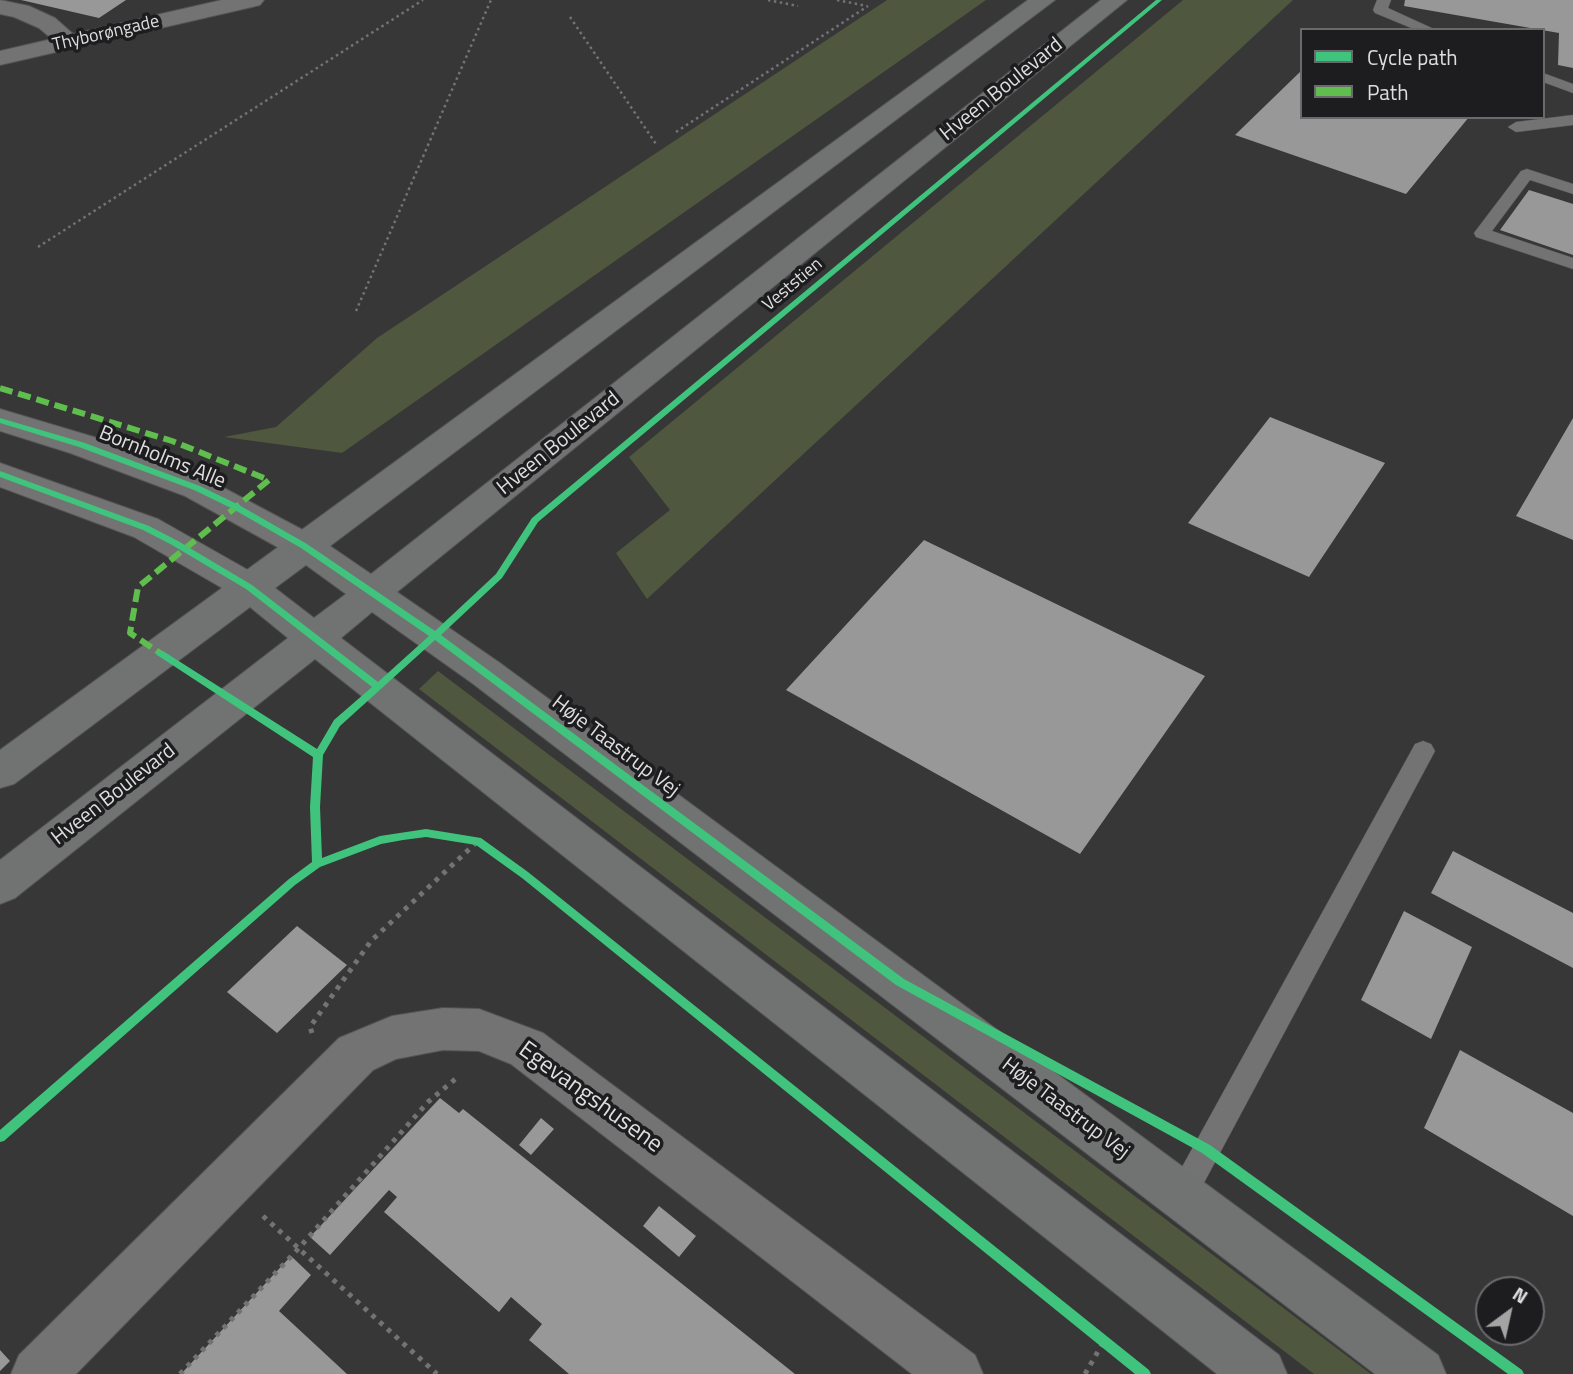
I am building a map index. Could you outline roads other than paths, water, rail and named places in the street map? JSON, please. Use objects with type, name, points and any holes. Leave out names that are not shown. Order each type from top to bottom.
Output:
[{"type":"street","name":"Thyborøngade","points":[[0,58],[252,0]]},
{"type":"street","points":[[0,772],[1043,0]]},
{"type":"street","name":"Hveen Boulevard","points":[[0,885],[1115,0]]},
{"type":"street","points":[[0,7],[20,11],[47,23],[62,34],[66,43]]},
{"type":"street","name":"Bornholms Alle","points":[[0,420],[82,445],[197,488],[304,546]]},
{"type":"street","points":[[0,474],[146,528],[249,587],[1260,1374]]},
{"type":"street","name":"Høje Taastrup Vej","points":[[304,546],[486,673],[1419,1374]]},
{"type":"street","name":"Egevangshusene","points":[[38,1374],[356,1054],[392,1038],[417,1032],[479,1030],[527,1048],[957,1374]]},
{"type":"lane","points":[[1384,0],[1380,10],[1424,28]]},
{"type":"lane","points":[[1545,78],[1573,89]]},
{"type":"lane","points":[[1516,127],[1573,120]]},
{"type":"lane","points":[[1573,189],[1527,174],[1482,233],[1573,264]]},
{"type":"lane","points":[[1181,1197],[1423,751]]}]
